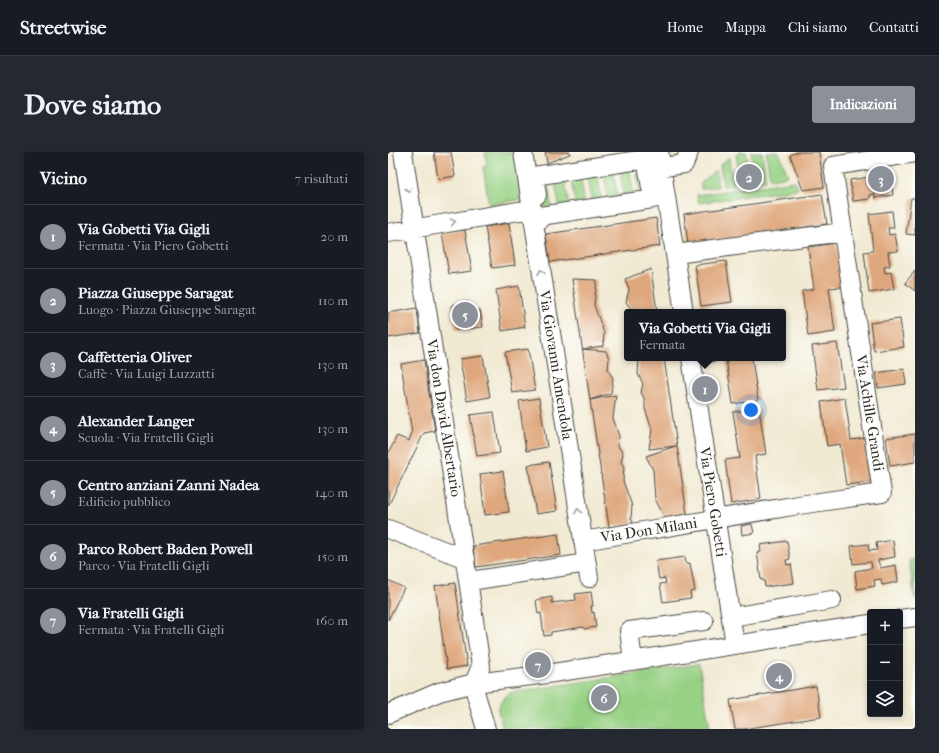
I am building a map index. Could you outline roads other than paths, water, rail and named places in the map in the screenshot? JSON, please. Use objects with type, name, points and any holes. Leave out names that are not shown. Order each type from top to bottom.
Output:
[{"type":"street","name":"Via don David Albertario","points":[[403,152],[482,666],[474,683]]},
{"type":"street","name":"Via Giovanni Amendola","points":[[470,581],[588,571],[537,215],[523,152]]},
{"type":"street","points":[[537,215],[534,176],[646,158],[656,163],[684,164],[689,152]]},
{"type":"street","name":"Via Achille Grandi","points":[[715,519],[882,493],[876,426],[867,363],[863,319],[843,232],[833,166],[915,153]]},
{"type":"street","points":[[388,233],[652,199],[656,163]]},
{"type":"street","points":[[656,163],[675,254],[684,309]]},
{"type":"street","points":[[675,254],[843,232]]},
{"type":"street","name":"Via Piero Gobetti","points":[[691,361],[735,645]]},
{"type":"street","name":"Via Don Milani","points":[[583,541],[715,519]]},
{"type":"street","points":[[388,529],[466,559]]},
{"type":"street","points":[[730,617],[832,600]]},
{"type":"street","points":[[903,619],[915,617],[915,622]]},
{"type":"street","points":[[633,660],[629,631],[704,621]]},
{"type":"street","points":[[388,714],[439,692],[474,683],[540,675],[633,660],[674,661],[735,645],[867,624]]},
{"type":"street","points":[[474,683],[486,729]]},
{"type":"place","name":"Piazza Giuseppe Saragat","points":[[749,177]]},
{"type":"place","name":"Caffetteria Oliver","points":[[881,179]]},
{"type":"place","name":"Centro anziani Zanni Nadea","points":[[465,315]]},
{"type":"place","name":"Via Gobetti Via Gigli","points":[[705,389]]},
{"type":"place","name":"Via Fratelli Gigli","points":[[538,665]]},
{"type":"place","name":"Alexander Langer","points":[[779,676]]},
{"type":"place","name":"Parco Robert Baden Powell","points":[[604,698]]}]
